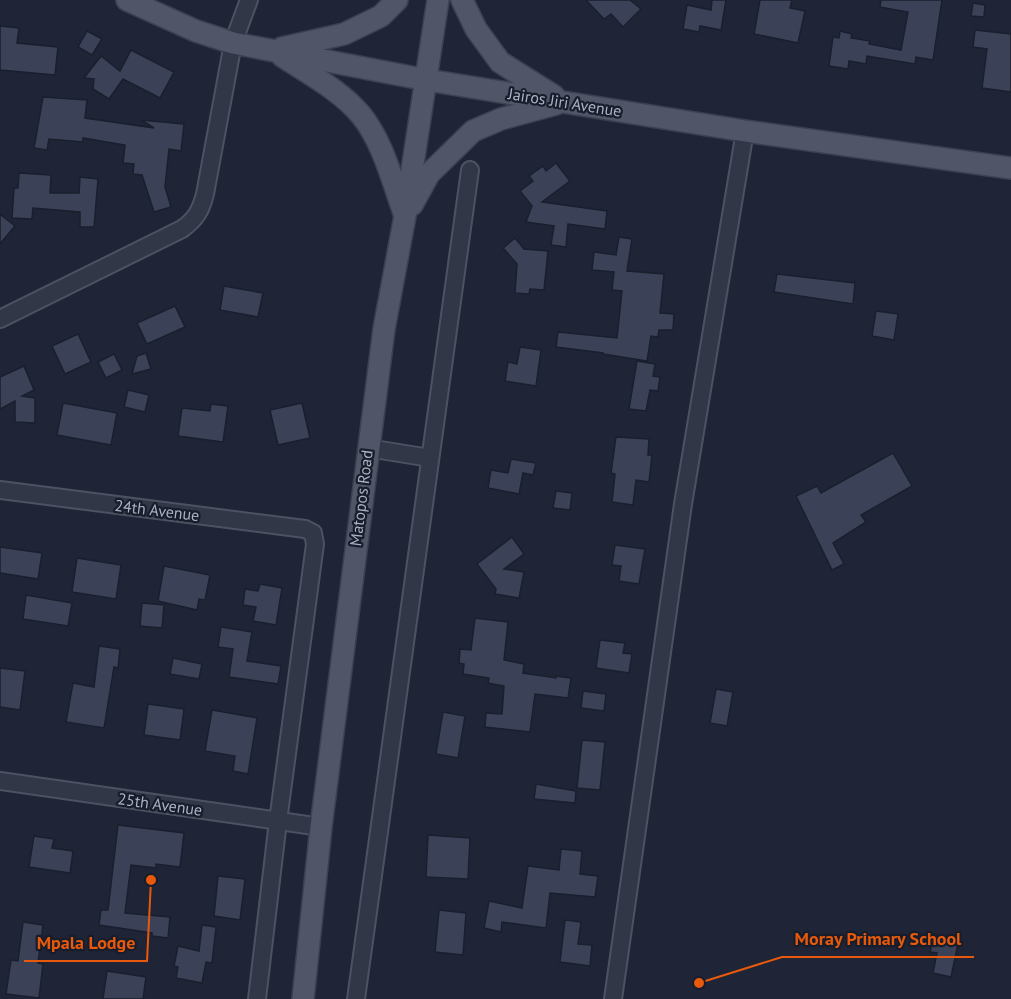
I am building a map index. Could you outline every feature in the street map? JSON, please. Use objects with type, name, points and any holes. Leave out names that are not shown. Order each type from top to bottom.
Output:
[{"type":"main road","name":"Jairos Jiri Avenue","points":[[127,0],[196,31],[233,43],[427,80],[745,131],[1011,168]]},
{"type":"main road","points":[[273,50],[344,34],[381,16],[397,0]]},
{"type":"main road","name":"Matopos Road","points":[[303,999],[321,826],[384,329],[405,216],[438,0]]},
{"type":"main road","points":[[462,0],[476,29],[500,62],[563,102]]},
{"type":"main road","points":[[273,50],[332,88],[360,114],[380,149],[405,216]]},
{"type":"main road","points":[[405,216],[429,174],[472,131],[501,119],[563,102]]},
{"type":"street","points":[[0,319],[182,229],[194,220],[205,194],[233,43],[249,0]]},
{"type":"street","points":[[613,999],[681,516],[745,131]]},
{"type":"street","points":[[356,999],[470,170]]},
{"type":"street","points":[[368,448],[430,458]]},
{"type":"street","name":"24th Avenue","points":[[0,490],[305,529],[313,533],[315,544],[278,820]]},
{"type":"street","name":"25th Avenue","points":[[0,781],[321,826]]},
{"type":"street","points":[[257,999],[278,820]]},
{"type":"building","points":[[586,0],[630,0],[641,9],[623,27],[611,14],[604,19]]},
{"type":"building","points":[[712,0],[726,0],[721,30],[700,26],[699,32],[683,29],[687,5],[711,10]]},
{"type":"building","points":[[760,0],[792,0],[790,8],[805,11],[798,43],[754,34]]},
{"type":"building","points":[[881,0],[942,0],[933,60],[916,57],[915,64],[867,56],[866,64],[849,61],[848,69],[829,66],[833,37],[839,38],[840,31],[852,34],[851,38],[870,41],[869,44],[901,50],[908,12],[880,7]]},
{"type":"building","points":[[973,3],[985,5],[984,17],[971,16]]},
{"type":"building","points":[[0,26],[19,28],[17,43],[58,47],[55,75],[0,70]]},
{"type":"building","points":[[975,30],[1011,34],[1011,92],[982,88],[987,49],[973,47]]},
{"type":"building","points":[[87,31],[102,39],[92,55],[78,47]]},
{"type":"building","points":[[131,50],[174,72],[160,98],[123,79],[109,99],[93,89],[94,79],[84,78],[101,56],[120,71]]},
{"type":"building","points":[[43,97],[87,100],[85,118],[154,128],[141,120],[184,124],[181,151],[169,149],[165,187],[171,207],[154,212],[142,175],[133,174],[134,164],[123,163],[125,145],[83,138],[83,142],[49,139],[47,150],[34,148]]},
{"type":"building","points":[[556,163],[570,181],[542,202],[607,211],[605,229],[568,224],[566,247],[551,245],[554,226],[526,222],[532,206],[520,191],[533,181],[529,176],[543,166],[546,171]]},
{"type":"building","points":[[19,173],[51,175],[50,193],[79,193],[80,177],[98,179],[94,227],[80,227],[80,212],[33,208],[32,219],[12,218],[14,188],[18,188]]},
{"type":"building","points":[[0,214],[15,226],[0,244]]},
{"type":"building","points":[[619,237],[632,239],[627,271],[664,274],[660,313],[674,314],[673,330],[659,330],[658,337],[651,336],[647,361],[556,347],[558,332],[617,338],[622,291],[612,290],[614,272],[592,270],[594,252],[616,255]]},
{"type":"building","points":[[515,238],[524,249],[548,251],[544,290],[530,289],[529,294],[515,293],[517,264],[503,248]]},
{"type":"building","points":[[777,274],[855,283],[853,304],[774,292]]},
{"type":"building","points":[[224,286],[263,293],[258,317],[220,310]]},
{"type":"building","points":[[175,306],[185,327],[147,344],[137,323]]},
{"type":"building","points":[[876,311],[898,314],[894,340],[872,336]]},
{"type":"building","points":[[78,334],[91,362],[65,374],[52,346]]},
{"type":"building","points":[[520,347],[541,350],[536,386],[505,381],[508,362],[517,364]]},
{"type":"building","points":[[146,353],[151,369],[132,374],[137,356]]},
{"type":"building","points":[[114,354],[122,370],[106,378],[98,362]]},
{"type":"building","points":[[637,361],[655,364],[653,376],[660,377],[658,391],[650,390],[646,411],[629,409]]},
{"type":"building","points":[[24,366],[34,390],[22,396],[35,398],[35,423],[15,422],[15,401],[0,409],[0,377]]},
{"type":"building","points":[[128,390],[149,395],[145,412],[124,407]]},
{"type":"building","points":[[63,403],[117,413],[111,445],[57,435]]},
{"type":"building","points":[[302,403],[310,438],[278,445],[270,410]]},
{"type":"building","points":[[211,404],[228,406],[223,442],[178,436],[182,408],[210,411]]},
{"type":"building","points":[[616,437],[649,439],[648,455],[652,455],[649,482],[636,480],[633,505],[612,502],[615,474],[611,473]]},
{"type":"building","points":[[893,453],[912,486],[861,515],[866,522],[833,543],[844,564],[832,570],[796,496],[817,486],[821,493]]},
{"type":"building","points":[[511,459],[536,463],[533,475],[523,473],[519,494],[488,488],[491,470],[508,473]]},
{"type":"building","points":[[556,491],[572,493],[570,510],[553,508]]},
{"type":"building","points":[[512,537],[524,554],[504,569],[524,572],[519,598],[495,594],[496,589],[477,564]]},
{"type":"building","points":[[615,545],[645,549],[639,584],[619,581],[621,566],[612,565]]},
{"type":"building","points":[[0,547],[42,553],[38,579],[0,573]]},
{"type":"building","points":[[77,558],[121,565],[116,599],[72,592]]},
{"type":"building","points":[[164,566],[210,575],[205,600],[199,599],[197,610],[158,601]]},
{"type":"building","points":[[260,584],[282,588],[276,625],[253,621],[256,607],[243,605],[245,589],[258,591]]},
{"type":"building","points":[[26,595],[72,603],[68,626],[23,619]]},
{"type":"building","points":[[142,603],[164,605],[162,628],[140,626]]},
{"type":"building","points":[[475,618],[508,622],[504,660],[524,664],[523,673],[571,678],[568,698],[535,694],[530,732],[485,727],[486,713],[502,714],[504,686],[488,683],[489,678],[463,674],[464,664],[459,663],[460,649],[471,650]]},
{"type":"building","points":[[221,627],[252,632],[247,661],[281,666],[278,684],[229,677],[233,649],[218,647]]},
{"type":"building","points":[[600,640],[625,643],[623,653],[632,654],[629,673],[596,668]]},
{"type":"building","points":[[99,646],[120,649],[118,668],[114,667],[104,728],[66,722],[73,683],[94,687]]},
{"type":"building","points":[[173,658],[202,664],[199,679],[170,674]]},
{"type":"building","points":[[0,668],[25,671],[20,710],[0,707]]},
{"type":"building","points":[[716,689],[733,692],[727,726],[710,723]]},
{"type":"building","points":[[583,691],[606,694],[604,711],[581,708]]},
{"type":"building","points":[[148,704],[184,709],[180,740],[144,735]]},
{"type":"building","points":[[212,710],[257,718],[248,774],[233,771],[235,756],[205,751]]},
{"type":"building","points":[[443,712],[465,716],[458,758],[436,754]]},
{"type":"building","points":[[582,740],[605,742],[600,790],[577,788]]},
{"type":"building","points":[[536,784],[576,791],[575,803],[534,799]]},
{"type":"building","points":[[118,825],[184,833],[180,867],[156,864],[156,868],[131,865],[125,913],[170,917],[168,938],[152,936],[152,933],[99,925],[101,910],[108,910]]},
{"type":"building","points":[[428,835],[470,838],[468,879],[426,877]]},
{"type":"building","points":[[34,836],[54,839],[52,848],[73,851],[70,873],[29,867]]},
{"type":"building","points":[[561,849],[582,851],[580,874],[598,876],[595,897],[550,893],[546,928],[502,922],[501,932],[484,928],[489,901],[522,908],[528,866],[559,870]]},
{"type":"building","points":[[218,876],[245,879],[240,920],[214,916]]},
{"type":"building","points":[[439,910],[466,913],[463,955],[435,952]]},
{"type":"building","points":[[565,920],[581,922],[578,944],[592,945],[590,966],[560,962]]},
{"type":"building","points":[[23,922],[43,925],[38,963],[43,964],[39,998],[6,994],[11,960],[18,961]]},
{"type":"building","points":[[202,925],[216,927],[212,963],[206,962],[202,983],[176,978],[178,967],[174,966],[178,946],[199,951]]},
{"type":"building","points":[[934,934],[959,939],[951,977],[933,973],[937,953],[930,952]]},
{"type":"building","points":[[107,971],[146,977],[143,999],[103,999]]},
{"type":"place","name":"Mpala Lodge","points":[[151,880]]},
{"type":"place","name":"Moray Primary School","points":[[699,983]]}]
